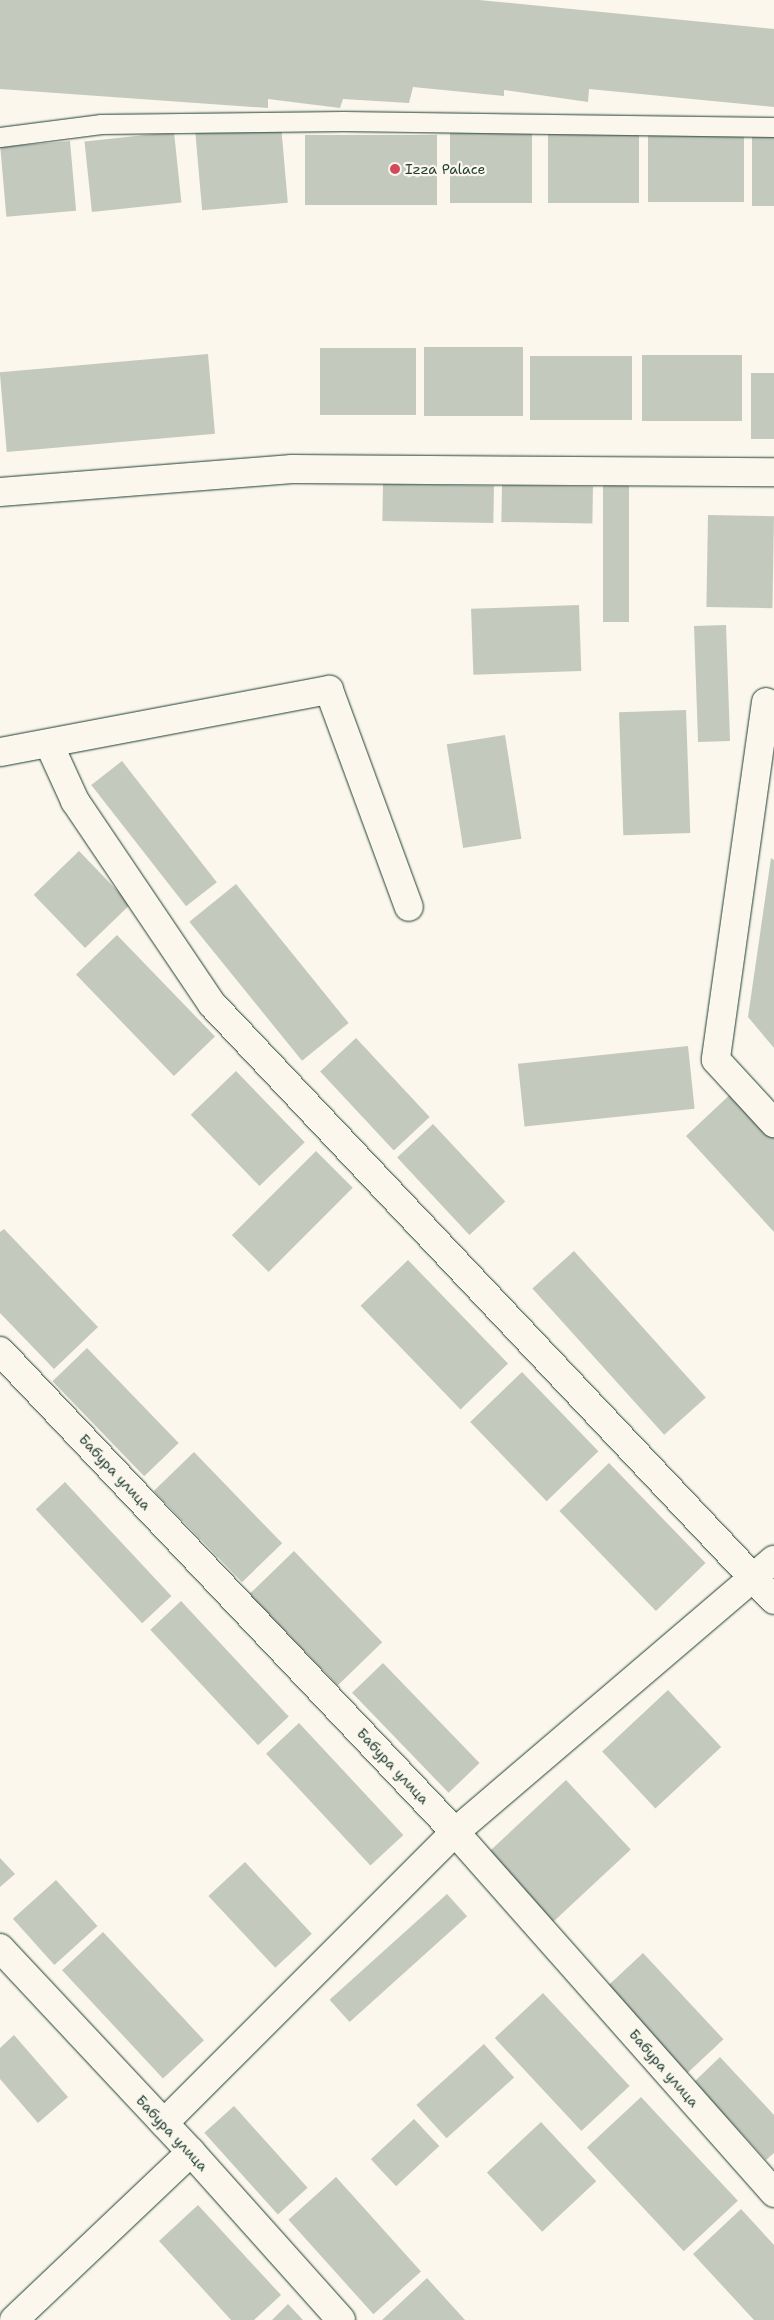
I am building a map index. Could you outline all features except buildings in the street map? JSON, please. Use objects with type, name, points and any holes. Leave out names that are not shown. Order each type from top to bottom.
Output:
[{"type":"street","points":[[0,492],[292,469],[774,472]]},
{"type":"street","points":[[0,752],[329,690],[409,907]]},
{"type":"street","points":[[766,702],[716,1060],[774,1123]]},
{"type":"street","points":[[49,744],[75,801],[212,1004],[764,1569],[774,1600]]},
{"type":"street","name":"Бабура улица","points":[[0,1351],[456,1832],[774,2193]]},
{"type":"street","points":[[164,2123],[456,1832],[764,1569]]},
{"type":"street","name":"Бабура улица","points":[[0,1948],[191,2152],[341,2320]]},
{"type":"street","points":[[14,2320],[191,2152]]},
{"type":"lane","points":[[0,137],[101,124],[159,123],[343,121],[774,127]]},
{"type":"place","name":"Izza Palace","points":[[395,169]]}]
